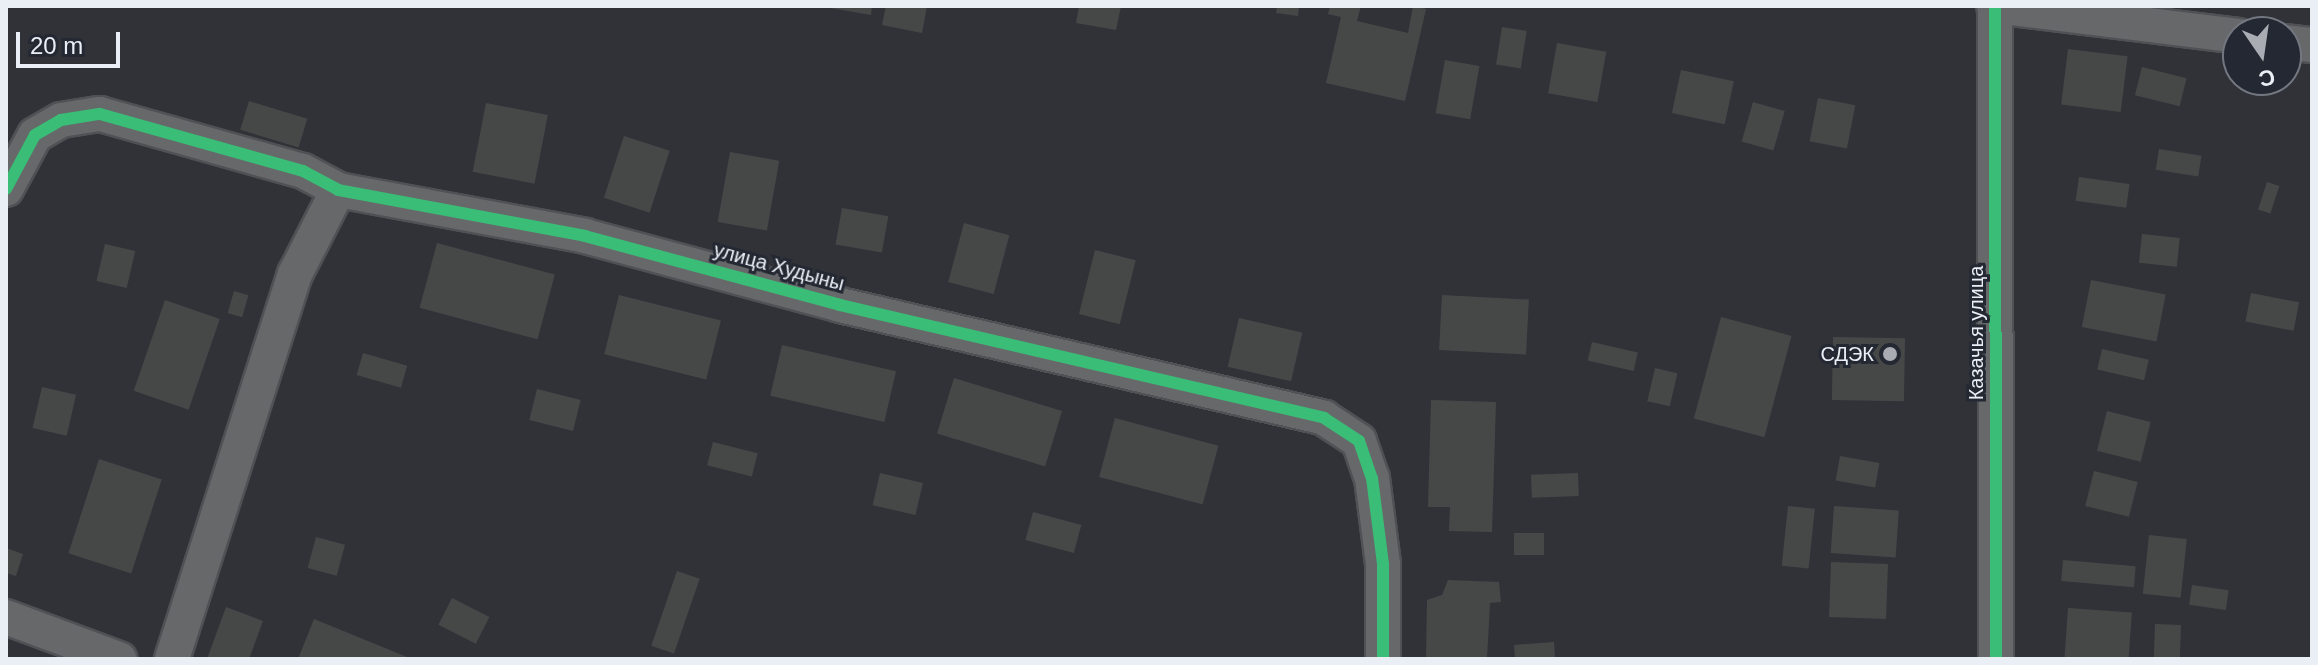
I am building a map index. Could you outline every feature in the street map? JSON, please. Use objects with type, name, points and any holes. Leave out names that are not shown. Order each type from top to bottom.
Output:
[{"type":"street","points":[[1995,6],[2222,34]]},
{"type":"street","name":"Казачья улица","points":[[1995,6],[1996,659]]},
{"type":"street","name":"улица Худыны","points":[[6,189],[35,135],[61,120],[100,114],[303,171],[338,190],[585,236],[840,305],[1324,418],[1359,441],[1372,478],[1383,564],[1383,659]]},
{"type":"street","points":[[172,659],[295,274],[338,190]]},
{"type":"street","points":[[6,617],[119,659]]},
{"type":"building","points":[[819,6],[872,6],[871,15]]},
{"type":"building","points":[[886,6],[927,6],[922,33],[882,25]]},
{"type":"building","points":[[1079,6],[1121,6],[1116,30],[1076,23]]},
{"type":"building","points":[[1277,6],[1299,6],[1298,16],[1276,13]]},
{"type":"building","points":[[1330,6],[1361,6],[1357,21],[1408,33],[1413,6],[1426,9],[1405,101],[1326,83],[1341,17],[1328,14]]},
{"type":"building","points":[[1502,27],[1527,31],[1521,68],[1496,65]]},
{"type":"building","points":[[1557,43],[1606,52],[1597,102],[1548,93]]},
{"type":"building","points":[[2068,49],[2128,56],[2121,112],[2061,105]]},
{"type":"building","points":[[1445,60],[1479,66],[1470,119],[1436,113]]},
{"type":"building","points":[[2142,67],[2187,78],[2180,106],[2135,95]]},
{"type":"building","points":[[1681,70],[1734,81],[1725,124],[1672,113]]},
{"type":"building","points":[[1818,98],[1855,105],[1847,148],[1810,141]]},
{"type":"building","points":[[249,101],[307,119],[299,148],[240,130]]},
{"type":"building","points":[[1753,102],[1785,111],[1773,151],[1742,141]]},
{"type":"building","points":[[486,103],[548,115],[534,184],[473,172]]},
{"type":"building","points":[[624,136],[670,151],[650,213],[604,198]]},
{"type":"building","points":[[2159,149],[2201,156],[2198,176],[2156,170]]},
{"type":"building","points":[[730,152],[779,161],[767,231],[718,222]]},
{"type":"building","points":[[2079,177],[2130,184],[2126,208],[2076,201]]},
{"type":"building","points":[[2267,182],[2279,186],[2270,214],[2258,210]]},
{"type":"building","points":[[842,208],[888,216],[882,253],[836,244]]},
{"type":"building","points":[[964,223],[1009,235],[994,294],[948,282]]},
{"type":"building","points":[[2142,234],[2180,238],[2177,267],[2139,263]]},
{"type":"building","points":[[437,243],[555,275],[538,339],[420,308]]},
{"type":"building","points":[[105,244],[135,251],[127,288],[96,281]]},
{"type":"building","points":[[1095,250],[1136,260],[1120,324],[1079,314]]},
{"type":"building","points":[[2091,280],[2166,295],[2156,342],[2082,327]]},
{"type":"building","points":[[234,291],[248,295],[242,317],[228,313]]},
{"type":"building","points":[[2251,293],[2299,302],[2294,331],[2245,321]]},
{"type":"building","points":[[619,295],[721,320],[706,380],[604,354]]},
{"type":"building","points":[[1442,295],[1529,300],[1526,354],[1439,350]]},
{"type":"building","points":[[165,300],[220,319],[189,410],[134,391]]},
{"type":"building","points":[[1721,317],[1792,336],[1764,437],[1694,418]]},
{"type":"building","points":[[1239,318],[1302,333],[1291,381],[1228,367]]},
{"type":"building","points":[[1833,337],[1905,338],[1904,401],[1832,400]]},
{"type":"building","points":[[1592,342],[1638,353],[1634,371],[1588,361]]},
{"type":"building","points":[[782,345],[896,371],[884,422],[770,396]]},
{"type":"building","points":[[2102,349],[2149,360],[2144,380],[2097,369]]},
{"type":"building","points":[[363,353],[407,366],[401,388],[357,375]]},
{"type":"building","points":[[1655,368],[1677,373],[1670,406],[1647,401]]},
{"type":"building","points":[[954,378],[1062,411],[1045,467],[937,433]]},
{"type":"building","points":[[42,387],[76,395],[67,436],[33,428]]},
{"type":"building","points":[[537,389],[581,400],[573,431],[529,420]]},
{"type":"building","points":[[1431,400],[1496,402],[1492,532],[1449,531],[1450,507],[1428,507]]},
{"type":"building","points":[[2107,411],[2151,422],[2141,462],[2097,451]]},
{"type":"building","points":[[1115,418],[1218,446],[1203,505],[1099,477]]},
{"type":"building","points":[[713,442],[758,453],[752,476],[707,465]]},
{"type":"building","points":[[1840,456],[1879,463],[1875,488],[1836,481]]},
{"type":"building","points":[[99,459],[162,479],[131,574],[68,553]]},
{"type":"building","points":[[2094,471],[2138,482],[2129,517],[2085,506]]},
{"type":"building","points":[[880,473],[923,483],[915,515],[873,505]]},
{"type":"building","points":[[1578,473],[1579,496],[1532,498],[1531,475]]},
{"type":"building","points":[[1788,506],[1815,509],[1809,568],[1782,566]]},
{"type":"building","points":[[1834,506],[1899,511],[1896,557],[1831,553]]},
{"type":"building","points":[[1033,512],[1081,525],[1074,553],[1025,540]]},
{"type":"building","points":[[1514,533],[1544,533],[1544,555],[1514,555]]},
{"type":"building","points":[[2149,535],[2187,539],[2181,598],[2143,594]]},
{"type":"building","points":[[316,537],[345,545],[337,576],[308,568]]},
{"type":"building","points":[[6,548],[23,554],[16,576],[6,573]]},
{"type":"building","points":[[2063,560],[2136,566],[2134,587],[2061,581]]},
{"type":"building","points":[[1831,562],[1888,564],[1886,619],[1829,617]]},
{"type":"building","points":[[677,571],[700,579],[674,654],[651,646]]},
{"type":"building","points":[[1448,580],[1499,582],[1501,602],[1490,603],[1487,659],[1426,659],[1427,600],[1442,595]]},
{"type":"building","points":[[2192,585],[2229,590],[2226,610],[2189,605]]},
{"type":"building","points":[[452,598],[489,617],[476,644],[438,625]]},
{"type":"building","points":[[226,607],[263,621],[249,659],[207,659]]},
{"type":"building","points":[[2068,608],[2132,612],[2129,659],[2064,659]]},
{"type":"building","points":[[314,619],[412,659],[298,659]]},
{"type":"building","points":[[2155,624],[2181,625],[2180,659],[2154,659]]},
{"type":"building","points":[[1554,642],[1555,659],[1515,659],[1514,645]]},
{"type":"cycle path","points":[[1995,6],[1996,659]]},
{"type":"cycle path","points":[[6,189],[35,135],[61,120],[100,114],[303,171],[338,190],[585,236],[840,305],[1324,418],[1359,441],[1372,478],[1383,564],[1383,659]]},
{"type":"place","name":"СДЭК","points":[[1890,354]]}]
